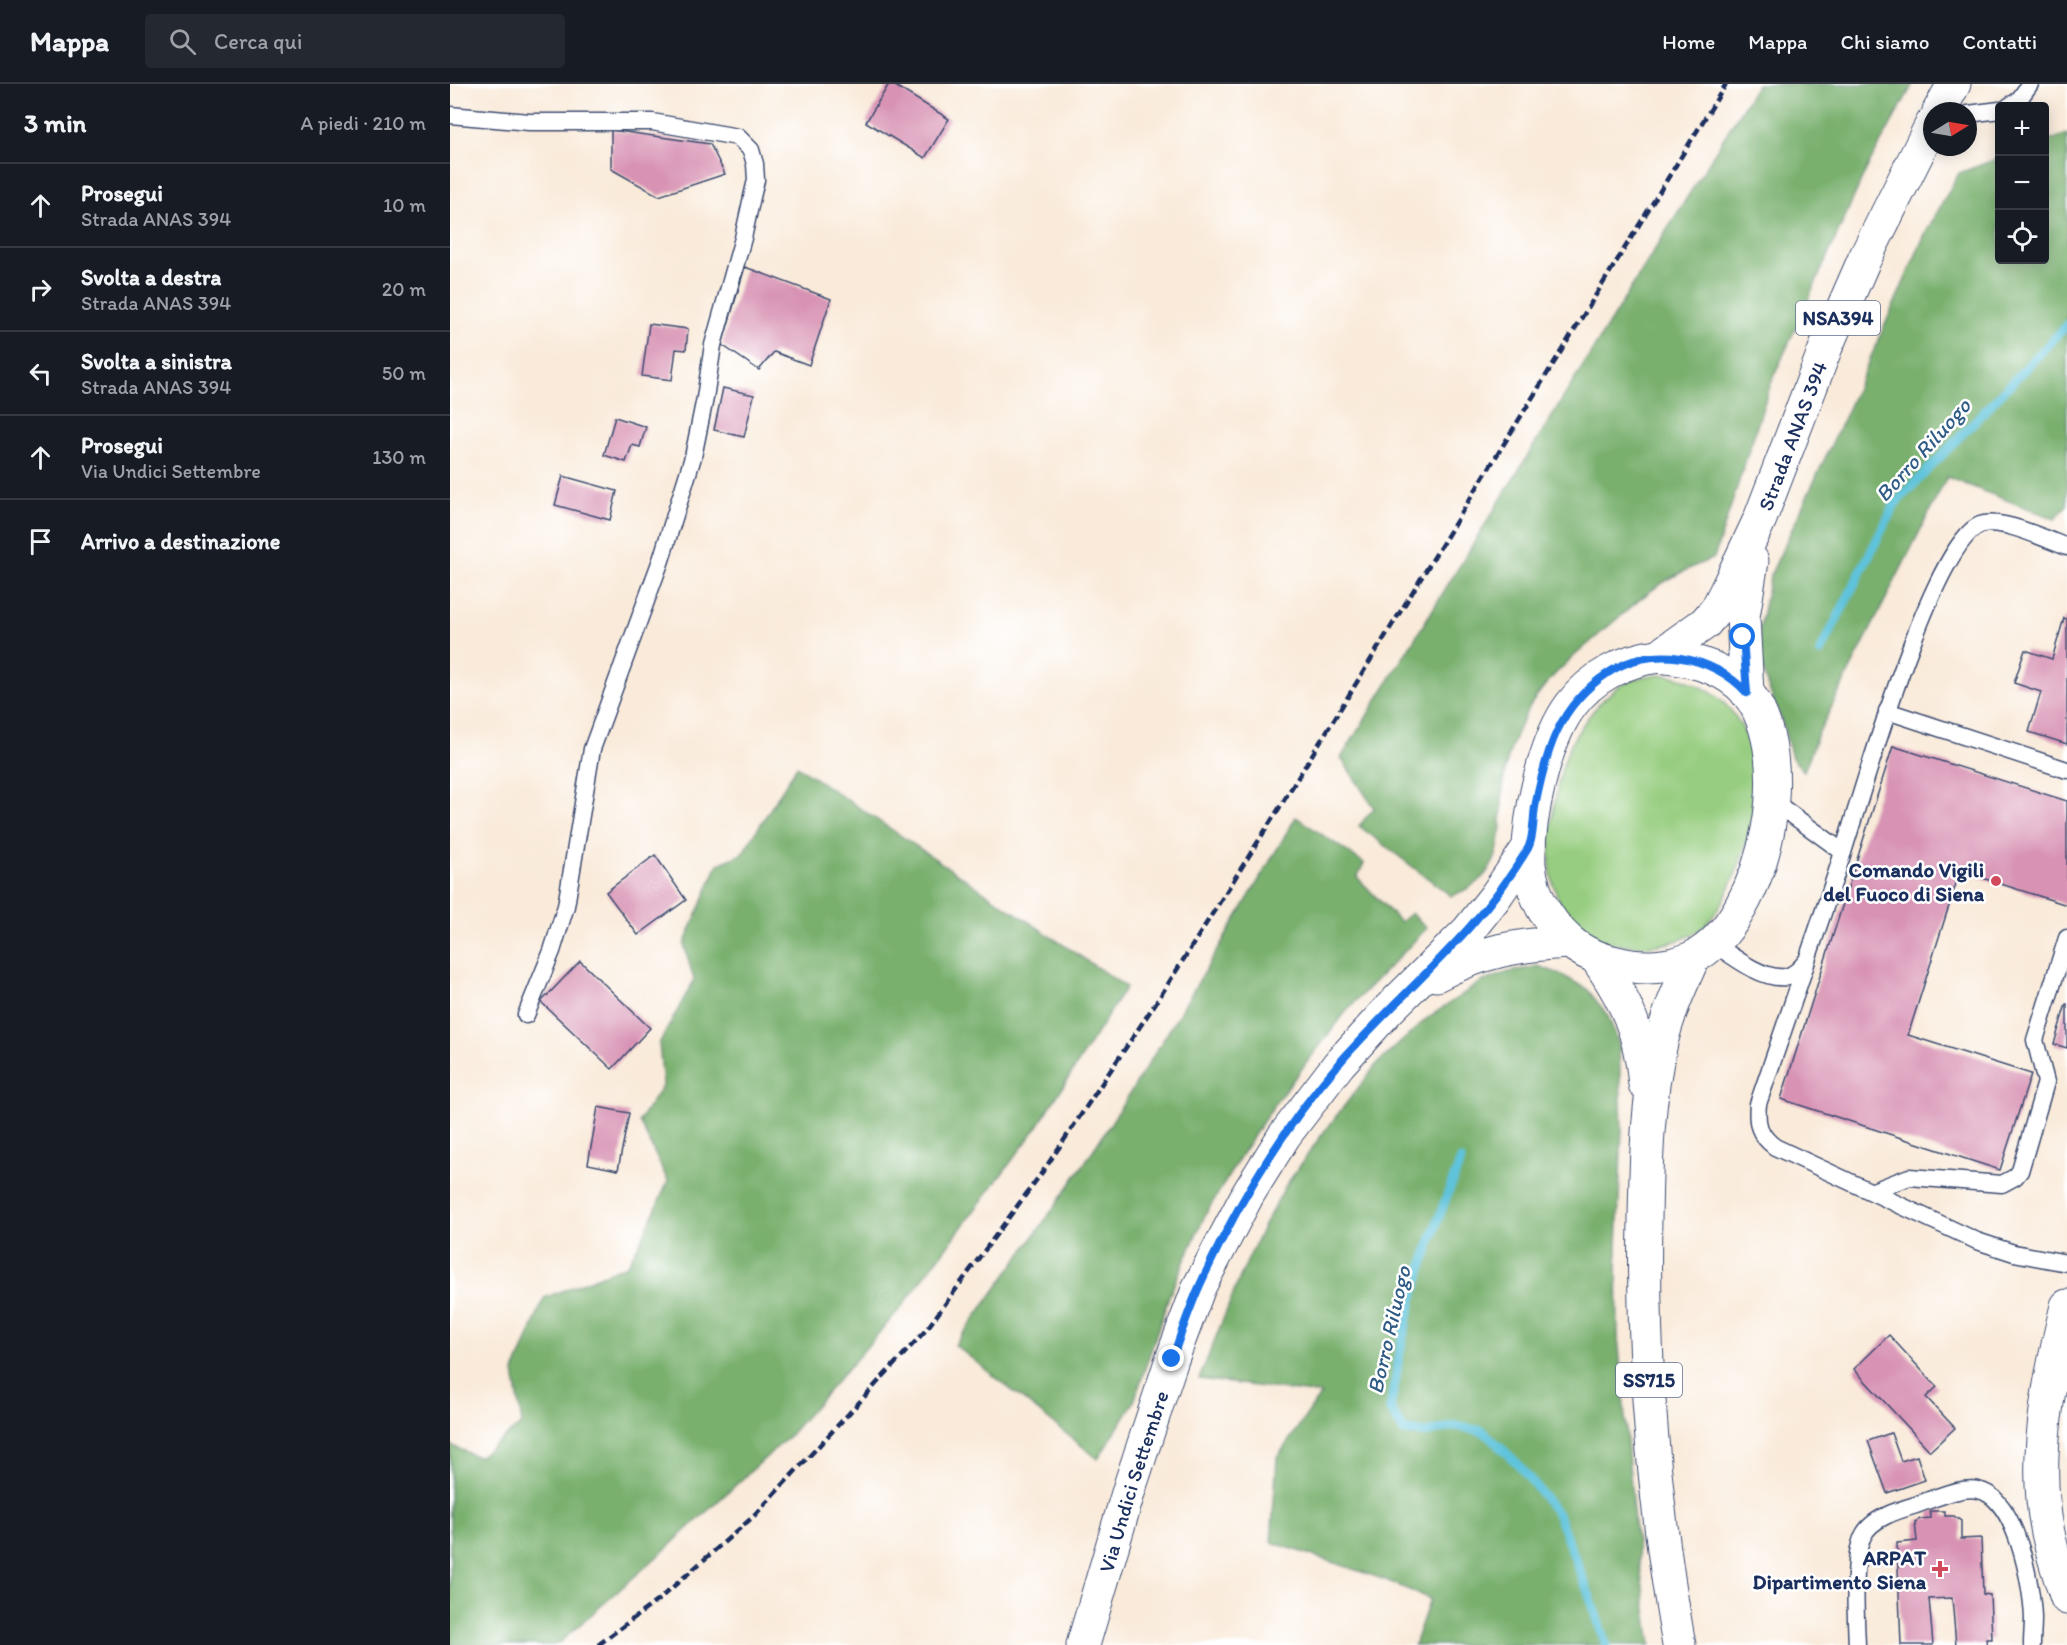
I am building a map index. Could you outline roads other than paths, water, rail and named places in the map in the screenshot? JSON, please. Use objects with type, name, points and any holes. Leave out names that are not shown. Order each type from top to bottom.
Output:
[{"type":"main road","points":[[1944,102],[1954,84]]},
{"type":"main road","name":"Strada ANAS 394","points":[[1659,656],[1705,623],[1717,609],[1760,519],[1826,346],[1864,260],[1923,142]]},
{"type":"main road","name":"Strada ANAS 394","points":[[1747,693],[1743,617],[1760,519]]},
{"type":"main road","name":"Strada ANAS 394","points":[[1659,656],[1694,662],[1719,671],[1740,685],[1747,693],[1767,735],[1773,780],[1773,801],[1765,845],[1742,902],[1729,924],[1703,950],[1665,966],[1612,963],[1568,942],[1553,924],[1537,896],[1530,867],[1529,847],[1540,783],[1549,749],[1564,715],[1583,692],[1610,671],[1631,661],[1659,656]]},
{"type":"main road","name":"Via Undici Settembre","points":[[1083,1645],[1165,1378],[1199,1287],[1248,1194],[1284,1136],[1339,1064],[1468,931],[1495,897],[1529,847]]},
{"type":"main road","name":"Via Undici Settembre","points":[[1406,993],[1433,976],[1473,957],[1509,948],[1568,942]]},
{"type":"main road","name":"SS715","points":[[1648,1112],[1665,1027],[1703,950]]},
{"type":"main road","name":"SS715","points":[[1596,957],[1622,997],[1633,1021],[1640,1046],[1648,1112],[1645,1285],[1648,1379],[1658,1503],[1679,1645]]},
{"type":"main road","points":[[2067,1306],[2053,1372],[2042,1465],[2046,1521],[2067,1598]]},
{"type":"lane","points":[[2015,102],[2030,84]]},
{"type":"lane","points":[[1977,113],[1995,111]]},
{"type":"lane","points":[[450,115],[529,122],[652,122],[738,137],[751,150],[755,164],[756,180],[713,345],[693,457],[661,560],[592,749],[566,906],[552,951],[526,1015]]},
{"type":"lane","points":[[2067,548],[1995,523],[1981,525],[1970,532],[1958,548],[1932,598],[1887,711],[1843,852],[1758,1104],[1758,1125],[1766,1140],[1775,1147],[1977,1241],[2014,1253],[2067,1263]]},
{"type":"lane","points":[[1887,711],[2067,770]]},
{"type":"lane","points":[[1773,801],[1843,852]]},
{"type":"lane","points":[[1873,1191],[1910,1177],[2002,1184],[2015,1177],[2024,1160],[2046,1082],[2036,1040],[2067,938]]},
{"type":"lane","points":[[1703,950],[1735,958],[1771,976],[1786,977],[1797,971],[1807,960]]},
{"type":"lane","points":[[1857,1645],[1858,1550],[1863,1534],[1872,1524],[1901,1509],[1966,1489],[1980,1490],[1990,1495],[2000,1503],[2010,1521],[2019,1543],[2029,1584],[2033,1617],[2032,1645]]},
{"type":"waterway","name":"Borro Riluogo","points":[[1820,652],[1895,504],[2067,325]]},
{"type":"waterway","name":"Borro Riluogo","points":[[1461,1160],[1413,1295],[1390,1409],[1404,1431],[1426,1433],[1455,1426],[1483,1431],[1519,1465],[1558,1515],[1606,1645]]},
{"type":"railway","points":[[598,1645],[658,1600],[754,1516],[926,1330],[1046,1167],[1161,995],[1278,810],[1726,84]]},
{"type":"place","name":"Comando Vigili del Fuoco di Siena","points":[[1996,881]]},
{"type":"place","name":"ARPAT Dipartimento Siena","points":[[1940,1569]]}]
